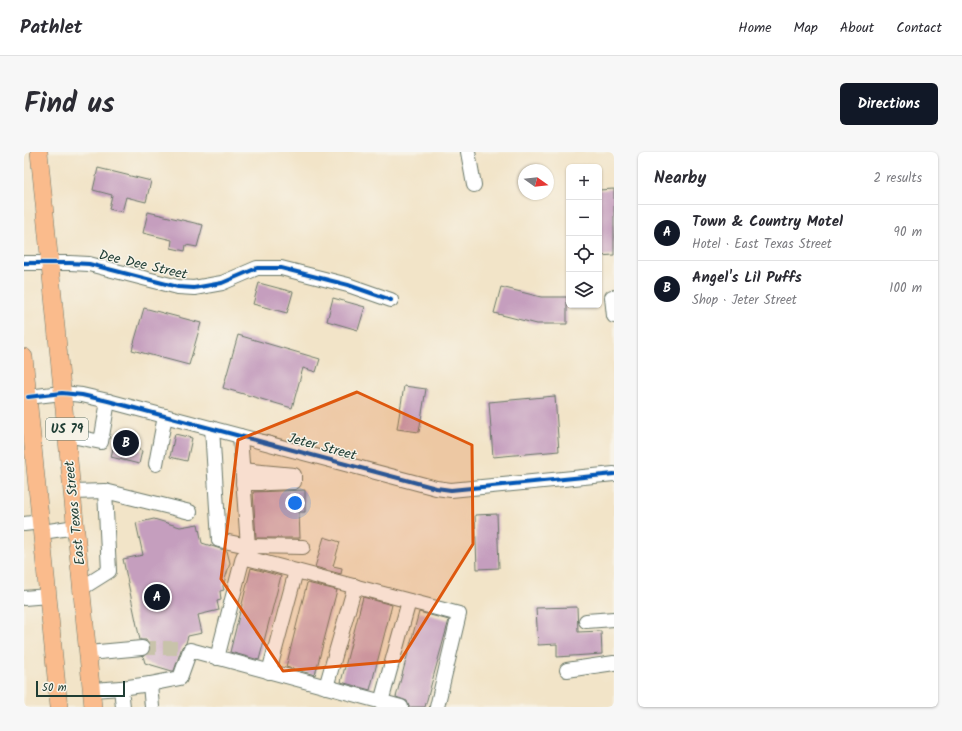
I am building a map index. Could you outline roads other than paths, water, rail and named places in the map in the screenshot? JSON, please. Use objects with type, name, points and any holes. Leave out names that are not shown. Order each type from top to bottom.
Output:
[{"type":"main road","name":"East Texas Street","points":[[39,152],[93,707]]},
{"type":"main road","name":"US 79","points":[[24,357],[35,526],[48,596],[59,707]]},
{"type":"street","points":[[468,152],[474,185]]},
{"type":"street","name":"Dee Dee Street","points":[[24,263],[89,264],[178,287],[194,288],[222,283],[258,268],[281,268],[348,285],[391,300]]},
{"type":"street","points":[[612,297],[614,316]]},
{"type":"street","name":"Jeter Street","points":[[26,392],[82,395],[108,401],[436,488],[451,490],[614,474]]},
{"type":"street","points":[[67,435],[101,442],[108,401]]},
{"type":"street","points":[[156,464],[165,416]]},
{"type":"street","points":[[212,428],[219,540],[248,546],[303,547]]},
{"type":"street","points":[[240,436],[248,546]]},
{"type":"street","points":[[294,475],[294,482],[265,483],[243,476],[294,475]]},
{"type":"street","points":[[82,588],[109,571],[105,491]]},
{"type":"street","points":[[73,492],[105,491],[190,512]]},
{"type":"street","points":[[35,526],[76,527]]},
{"type":"street","points":[[217,658],[243,557],[459,614],[437,707]]},
{"type":"street","points":[[269,672],[296,571]]},
{"type":"street","points":[[326,687],[354,586]]},
{"type":"street","points":[[24,598],[48,596]]},
{"type":"street","points":[[381,702],[409,601]]},
{"type":"street","points":[[586,621],[614,619]]},
{"type":"street","points":[[88,653],[142,648]]},
{"type":"street","points":[[92,690],[121,688],[180,678],[187,649],[401,707]]},
{"type":"street","points":[[567,670],[614,663]]},
{"type":"street","points":[[150,684],[152,707]]},
{"type":"street","points":[[121,688],[123,707]]},
{"type":"tunnel","points":[[142,648],[184,648]]},
{"type":"place","name":"Angel's Lil Puffs","points":[[126,443]]},
{"type":"place","name":"Town & Country Motel","points":[[157,597]]}]
